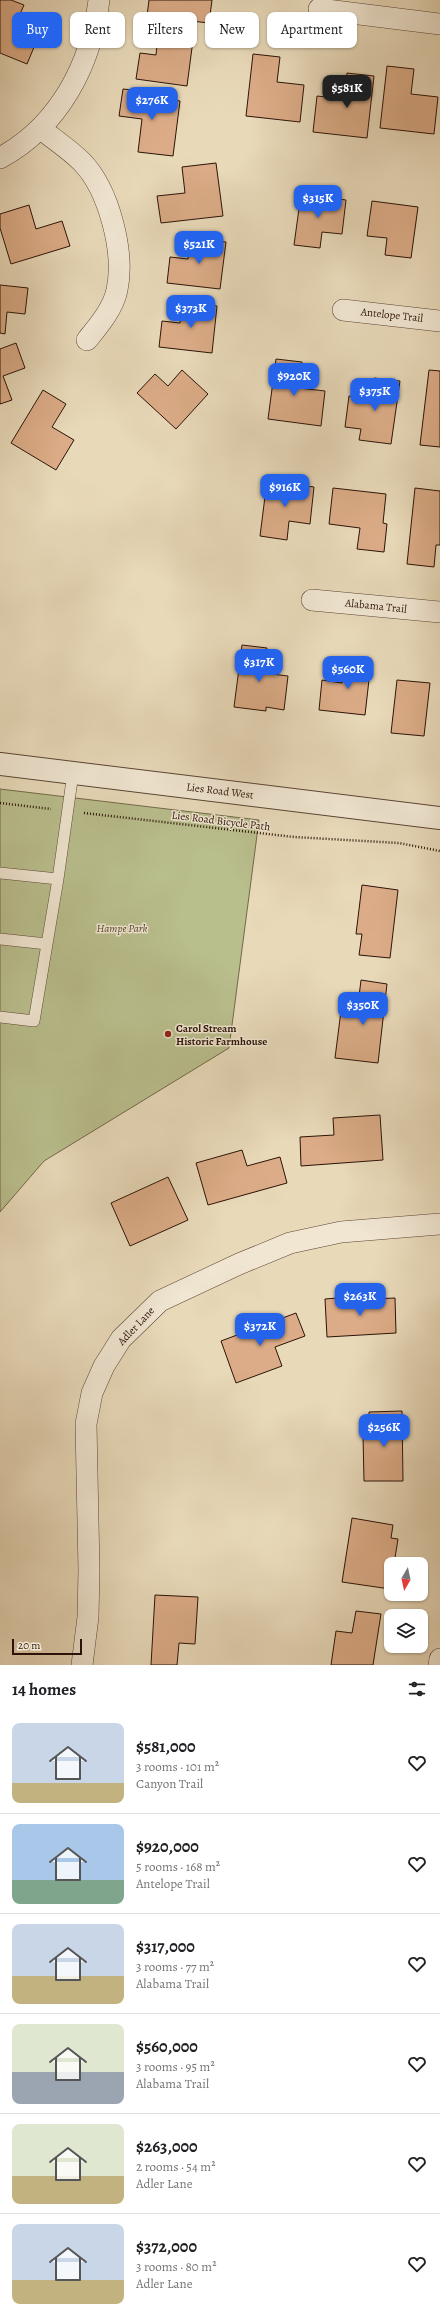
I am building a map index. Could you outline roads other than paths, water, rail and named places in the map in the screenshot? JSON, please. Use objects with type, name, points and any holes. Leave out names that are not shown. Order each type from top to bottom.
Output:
[{"type":"street","points":[[0,158],[14,151],[41,129],[72,88],[84,61],[99,0]]},
{"type":"street","points":[[319,10],[440,24]]},
{"type":"street","points":[[41,129],[82,162],[98,185],[110,212],[119,265],[116,291],[108,312],[88,340]]},
{"type":"street","name":"Antelope Trail","points":[[343,310],[440,321]]},
{"type":"street","name":"Alabama Trail","points":[[312,600],[440,612]]},
{"type":"street","name":"Lies Road West","points":[[0,764],[440,818]]},
{"type":"street","name":"Adler Lane","points":[[82,1665],[88,1617],[89,1570],[86,1424],[92,1393],[104,1366],[121,1339],[160,1301],[239,1264],[290,1243],[341,1232],[440,1224]]},
{"type":"street","points":[[439,1665],[440,1659]]},
{"type":"lane","points":[[0,1017],[34,1021],[74,773]]},
{"type":"lane","points":[[0,873],[58,879]]},
{"type":"lane","points":[[0,939],[47,944]]},
{"type":"place","name":"Carol Stream Historic Farmhouse","points":[[168,1034]]},
{"type":"park label","name":"Hampe Park","points":[[122,928]]}]
